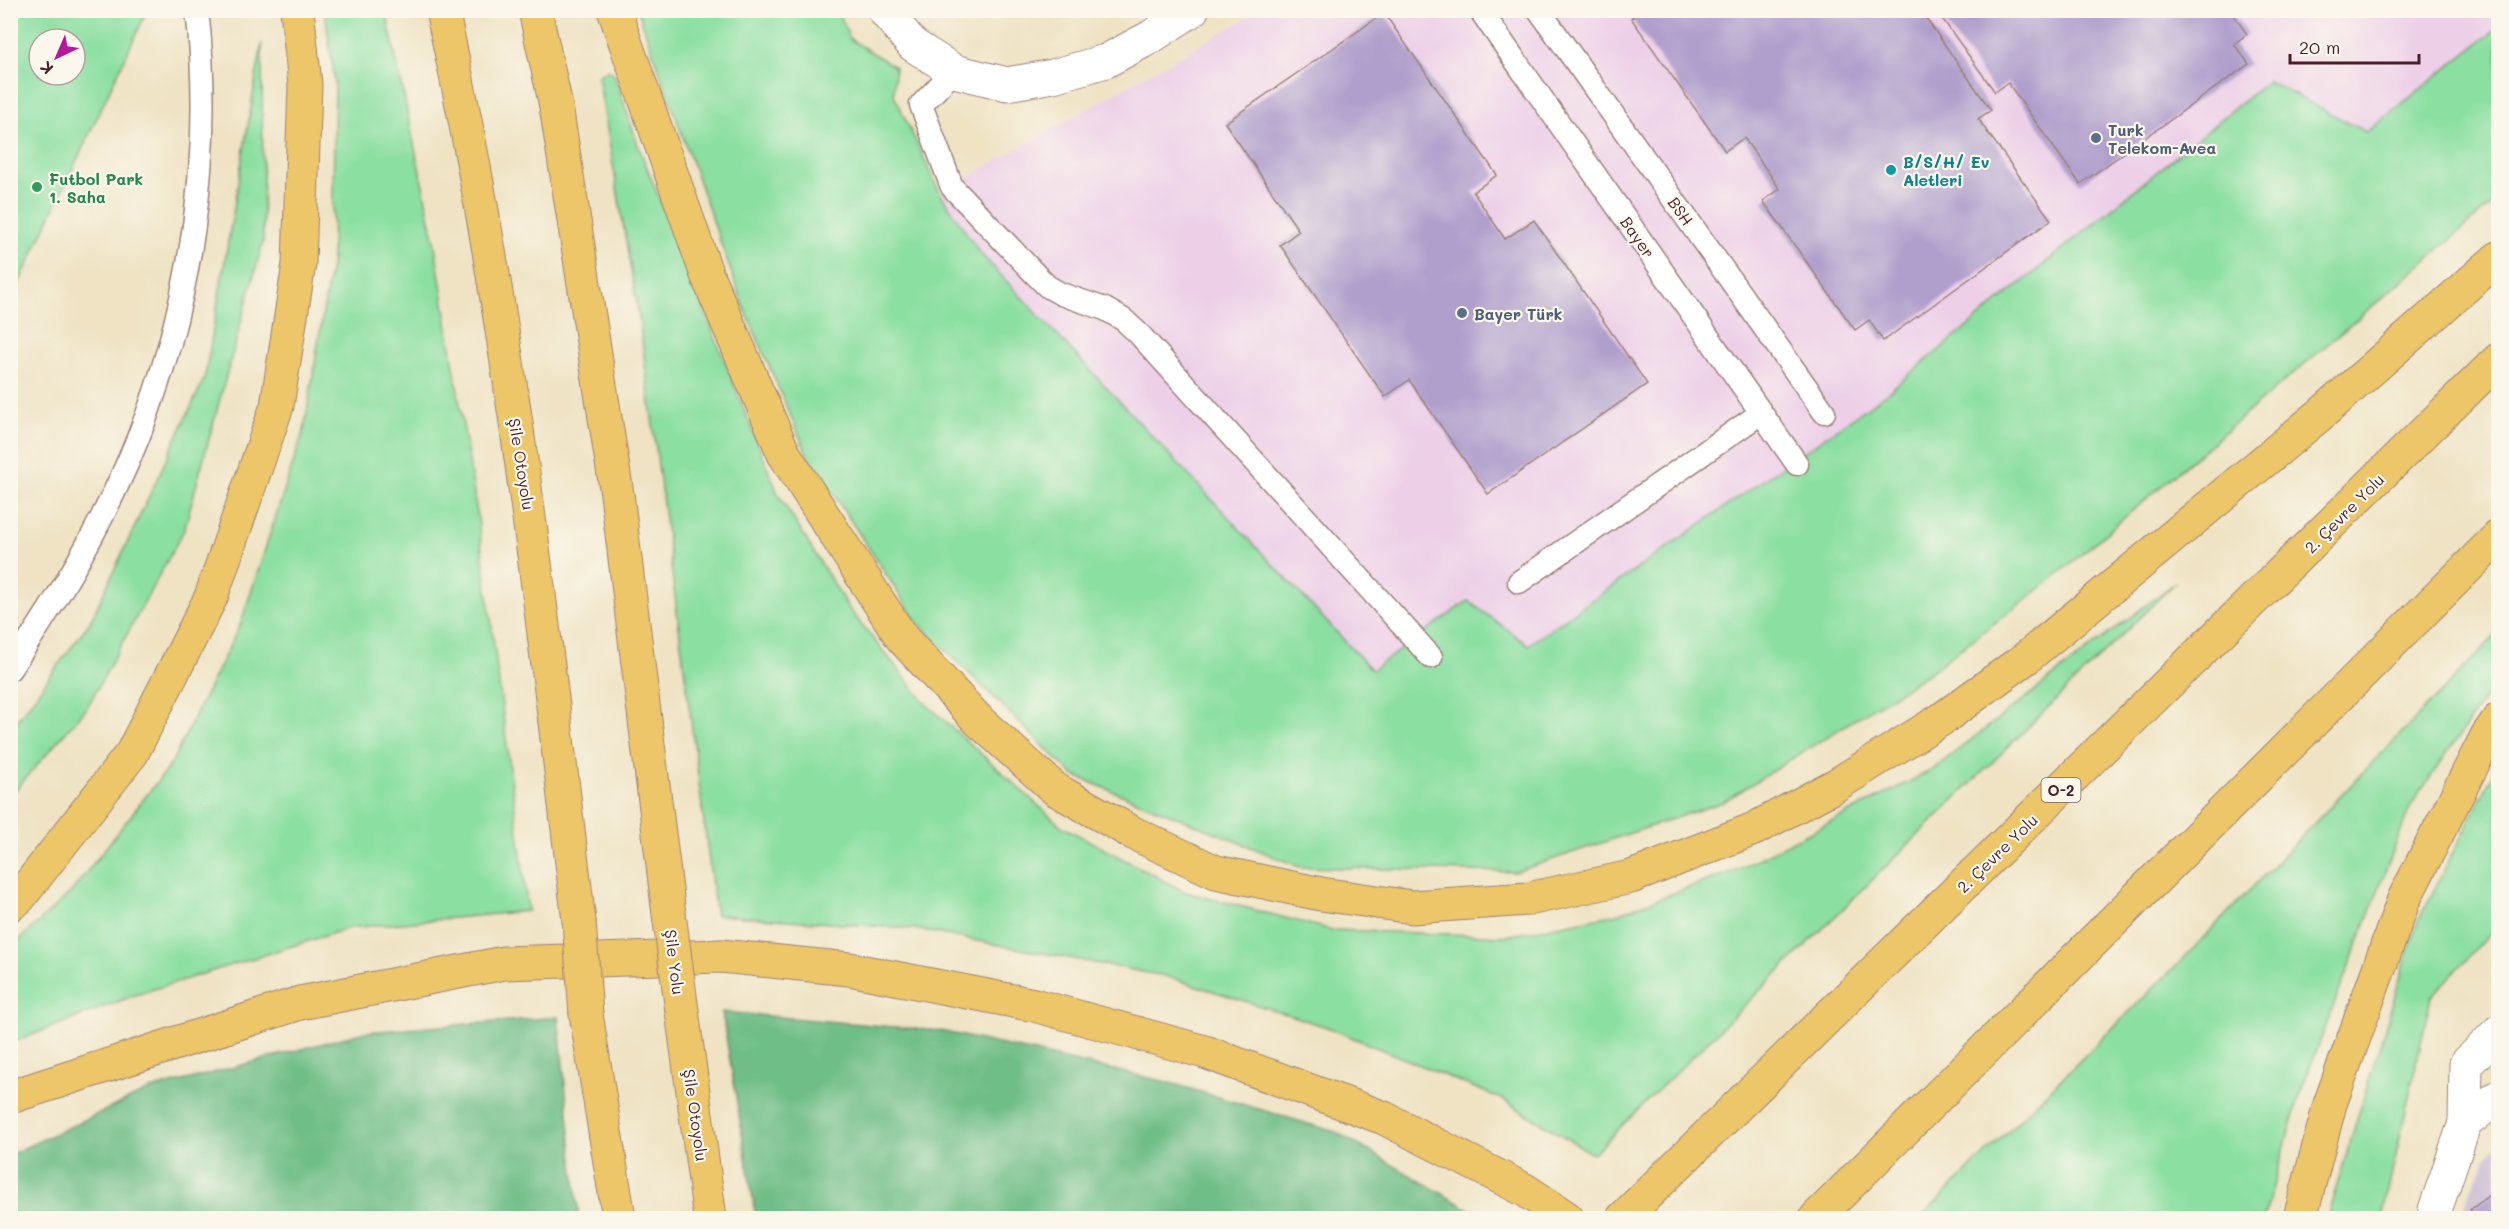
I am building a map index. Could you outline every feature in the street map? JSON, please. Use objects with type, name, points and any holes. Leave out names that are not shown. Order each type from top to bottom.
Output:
[{"type":"highway","points":[[10,905],[19,898],[132,753],[211,597],[277,405],[299,264],[305,84],[297,10]]},
{"type":"highway","name":"Şile Otoyolu","points":[[442,10],[464,109],[527,496],[579,921],[586,1014],[619,1218]]},
{"type":"highway","name":"Şile Yolu","points":[[535,10],[556,106],[617,494],[681,1011]]},
{"type":"highway","points":[[614,10],[707,275],[784,454],[902,638],[980,723],[1055,789],[1133,833],[1216,872],[1321,894],[1413,907],[1528,899],[1630,877],[1754,829],[1836,785],[1942,719],[2026,658],[2321,414],[2499,258]]},
{"type":"highway","name":"2. Çevre Yolu","points":[[1623,1218],[2499,360]]},
{"type":"highway","points":[[1816,1218],[2499,537]]},
{"type":"highway","points":[[2300,1218],[2330,1104],[2404,898],[2487,736],[2499,720]]},
{"type":"highway","points":[[10,1097],[300,1003],[504,963],[721,956],[849,969],[1034,1005],[1205,1052],[1384,1118],[1525,1190],[1567,1218]]},
{"type":"highway","name":"Şile Otoyolu","points":[[681,1011],[710,1218]]},
{"type":"street","points":[[884,10],[913,45],[954,71],[1007,84],[1053,76],[1106,61],[1151,37],[1192,10]]},
{"type":"street","points":[[2437,1218],[2435,1210],[2465,1123],[2466,1064],[2499,1032]]},
{"type":"street","points":[[2465,1123],[2499,1097]]},
{"type":"lane","points":[[10,669],[44,619],[109,503],[138,438],[161,372],[179,303],[192,234],[199,166],[202,96],[197,10]]},
{"type":"lane","name":"Bayer","points":[[1480,10],[1797,464]]},
{"type":"lane","name":"BSH","points":[[1539,10],[1824,412]]},
{"type":"lane","points":[[954,71],[921,105],[952,187],[1047,286],[1076,300],[1105,309],[1124,320],[1140,335],[1431,657]]},
{"type":"lane","points":[[1519,582],[1761,413]]},
{"type":"shaded area","points":[[1259,11],[2498,11],[2498,28],[2366,132],[1878,400],[1528,645],[1468,601],[1372,671],[1015,293],[979,252],[940,193]]},
{"type":"shaded area","points":[[2498,1145],[2498,1218],[2471,1218],[2464,1205],[2488,1154]]},
{"type":"green space","name":"Futbol Park 1. Saha","points":[[10,11],[147,11],[11,300]]},
{"type":"green space","points":[[325,11],[386,11],[433,234],[478,519],[528,911],[350,928],[135,995],[11,1043],[11,948],[72,891],[171,764],[241,623],[304,430],[332,258],[335,84]]},
{"type":"green space","points":[[638,11],[838,11],[850,39],[895,67],[894,95],[940,193],[979,252],[1372,670],[1468,601],[1528,645],[1878,400],[2268,81],[2366,132],[2498,28],[2498,199],[2050,581],[1929,673],[1723,802],[1515,872],[1300,867],[1073,775],[918,623],[807,454],[743,305]]},
{"type":"green space","points":[[262,43],[263,242],[184,530],[86,709],[11,795],[11,729],[90,622],[205,377]]},
{"type":"green space","points":[[607,70],[614,74],[639,148],[778,494],[849,609],[927,705],[1061,826],[1185,892],[1332,930],[1507,936],[1617,914],[1739,869],[1932,770],[2176,582],[1593,1154],[1502,1099],[1327,1027],[1165,976],[914,929],[716,915],[639,317],[598,76]]},
{"type":"green space","points":[[2498,633],[2498,679],[2410,807],[2299,1096],[2264,1218],[1920,1218],[2188,954]]},
{"type":"green space","points":[[2498,765],[2498,926],[2431,997],[2382,1218],[2327,1218],[2417,923]]},
{"type":"green space","points":[[722,1012],[941,1031],[1167,1082],[1336,1132],[1484,1218],[756,1218]]},
{"type":"green space","points":[[558,1017],[579,1218],[11,1218],[11,1154],[149,1090],[365,1032]]},
{"type":"building","name":"B/S/H/ Ev Aletleri","points":[[1642,10],[1920,10],[1991,110],[1978,119],[2051,220],[1883,341],[1869,320],[1855,330],[1763,201],[1780,189],[1744,138],[1725,151],[1631,18]]},
{"type":"building","name":"Turk Telekom-Avea","points":[[1936,10],[2230,10],[2247,34],[2234,44],[2249,64],[2080,184],[2008,83],[1995,92]]},
{"type":"building","name":"Bayer Türk","points":[[1384,13],[1497,175],[1473,192],[1505,239],[1534,220],[1647,384],[1488,494],[1409,380],[1385,397],[1280,245],[1299,231],[1225,123]]},
{"type":"building","points":[[2498,1188],[2498,1218],[2476,1218],[2470,1210]]},
{"type":"place","name":"Turk Telekom-Avea","points":[[2096,138]]},
{"type":"place","name":"B/S/H/ Ev Aletleri","points":[[1891,170]]},
{"type":"place","name":"Futbol Park 1. Saha","points":[[37,187]]},
{"type":"place","name":"Bayer Türk","points":[[1462,313]]}]
